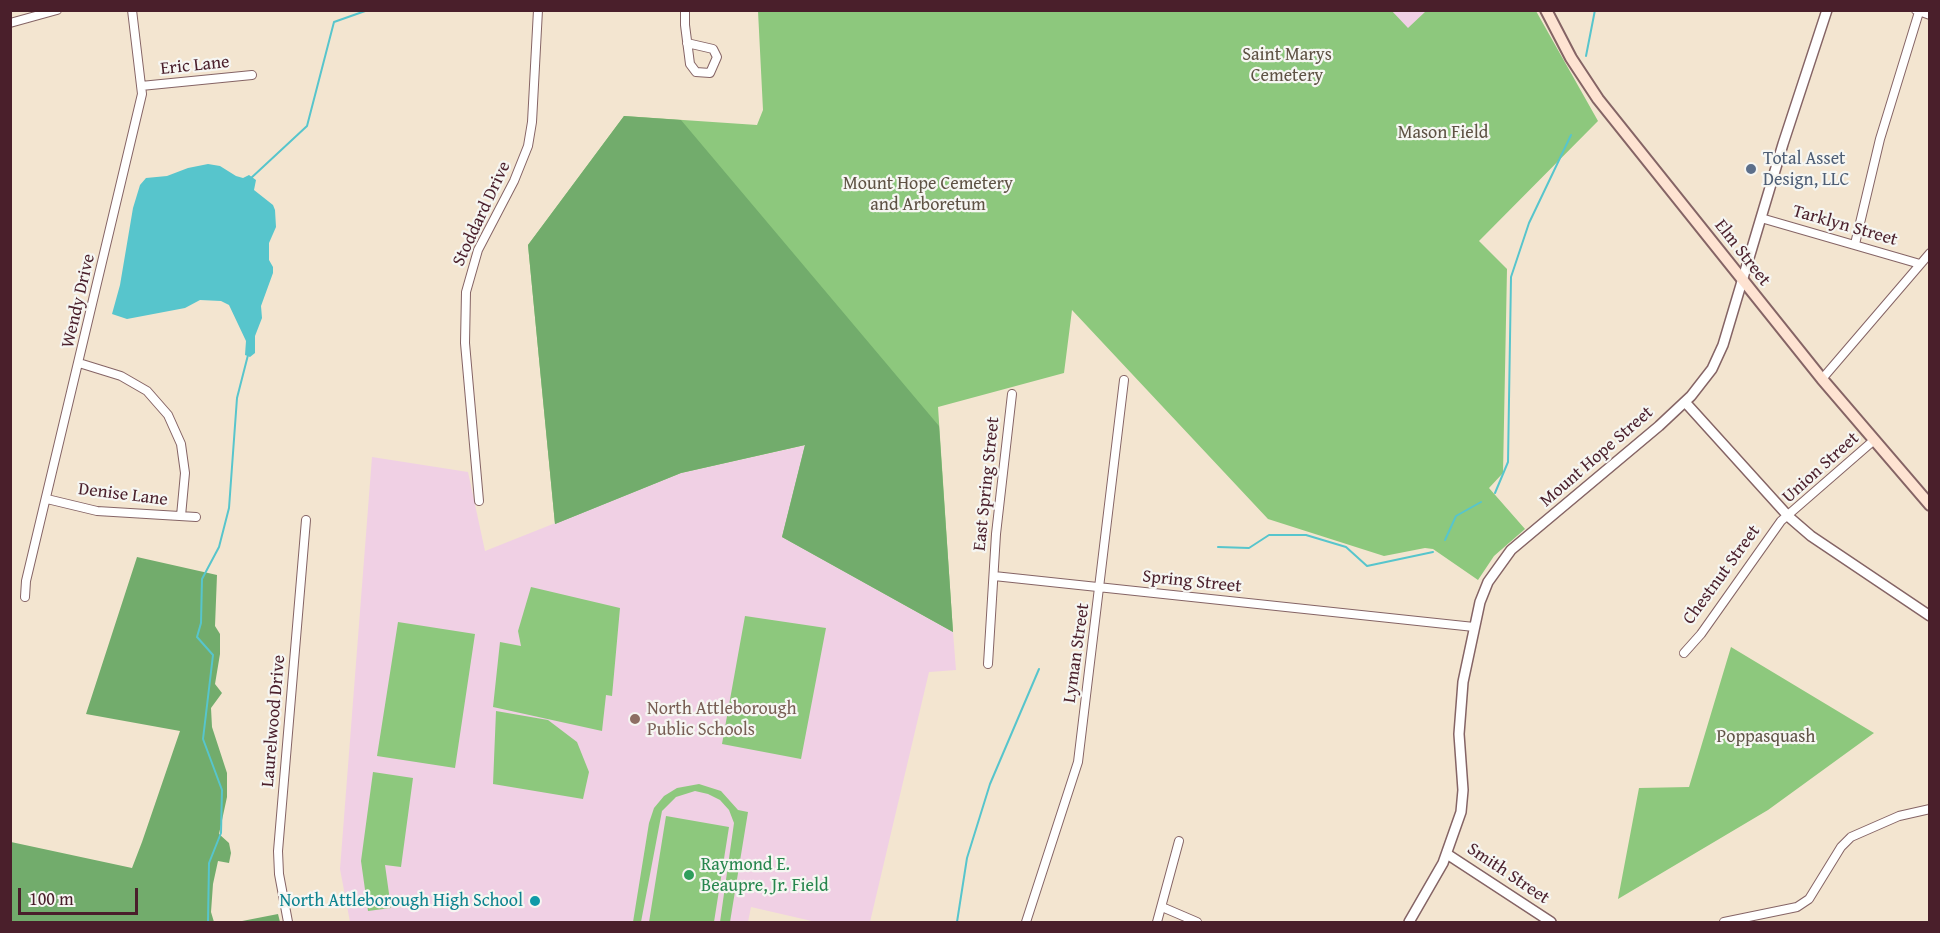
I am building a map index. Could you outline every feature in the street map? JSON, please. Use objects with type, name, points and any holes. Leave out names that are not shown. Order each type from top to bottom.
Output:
[{"type":"main road","name":"Elm Street","points":[[1546,10],[1571,58],[1598,99],[1822,378],[1929,505]]},
{"type":"street","points":[[10,23],[57,10]]},
{"type":"street","name":"Wendy Drive","points":[[25,597],[138,115],[141,86],[132,10]]},
{"type":"street","name":"Stoddard Drive","points":[[479,501],[465,343],[466,292],[478,250],[514,181],[528,146],[532,122],[538,10]]},
{"type":"street","points":[[685,10],[687,43],[690,64],[696,72],[710,73],[717,57],[712,50],[687,43]]},
{"type":"street","name":"Mount Hope Street","points":[[1409,922],[1447,854],[1461,812],[1463,790],[1460,707],[1474,627],[1488,582],[1511,550],[1624,458],[1685,402],[1712,369],[1723,345],[1827,10]]},
{"type":"street","points":[[1855,244],[1880,139],[1917,11],[1929,15]]},
{"type":"street","name":"Eric Lane","points":[[141,86],[252,75]]},
{"type":"street","name":"Tarklyn Street","points":[[1761,218],[1920,264]]},
{"type":"street","points":[[1822,378],[1929,254]]},
{"type":"street","points":[[80,363],[121,376],[147,391],[168,415],[181,444],[185,473],[181,516]]},
{"type":"street","name":"Lyman Street","points":[[1026,922],[1078,762],[1124,380]]},
{"type":"street","name":"East Spring Street","points":[[994,576],[996,534],[1012,394]]},
{"type":"street","points":[[1685,402],[1789,517],[1811,536],[1929,616]]},
{"type":"street","name":"Union Street","points":[[1789,517],[1874,441]]},
{"type":"street","name":"Denise Lane","points":[[47,499],[97,511],[196,517]]},
{"type":"street","name":"Chestnut Street","points":[[1684,653],[1701,634],[1781,521],[1789,517]]},
{"type":"street","name":"Laurelwood Drive","points":[[288,922],[279,874],[278,844],[306,520]]},
{"type":"street","points":[[988,664],[994,576]]},
{"type":"street","name":"Spring Street","points":[[994,576],[1474,627]]},
{"type":"street","points":[[1724,922],[1797,907],[1809,899],[1841,846],[1851,837],[1899,816],[1929,808]]},
{"type":"street","points":[[1157,922],[1179,841]]},
{"type":"street","name":"Smith Street","points":[[1447,854],[1551,922]]},
{"type":"street","points":[[1162,907],[1197,922]]},
{"type":"shaded area","points":[[1391,11],[1426,11],[1408,29]]},
{"type":"shaded area","name":"North Attleborough Public Schools","points":[[806,445],[783,537],[953,632],[956,670],[929,672],[870,922],[816,922],[751,907],[748,922],[350,922],[340,869],[372,457],[468,472],[485,551],[681,473]]},
{"type":"green space","name":"Mount Hope Cemetery and Arboretum","points":[[1391,10],[1408,28],[1426,11],[1536,11],[1598,121],[1479,241],[1507,269],[1503,473],[1489,488],[1525,529],[1494,556],[1478,580],[1433,549],[1425,548],[1384,556],[1268,519],[1072,310],[1064,373],[938,407],[953,632],[782,537],[805,445],[681,473],[555,524],[528,245],[624,116],[757,125],[763,110],[758,11]]},
{"type":"green space","points":[[624,116],[681,120],[939,426],[953,632],[782,537],[805,445],[681,473],[555,524],[528,245]]},
{"type":"green space","points":[[137,557],[217,575],[215,626],[220,634],[220,654],[215,684],[222,693],[211,708],[212,727],[227,773],[227,797],[219,834],[229,843],[231,853],[229,863],[218,861],[213,884],[211,912],[214,922],[11,922],[11,842],[132,868],[142,842],[180,731],[86,714]]},
{"type":"green space","points":[[531,587],[620,608],[612,696],[606,695],[602,731],[493,707],[500,642],[521,646],[518,631]]},
{"type":"green space","points":[[745,616],[826,628],[801,759],[722,744]]},
{"type":"green space","points":[[398,622],[475,634],[455,768],[377,756]]},
{"type":"green space","name":"Poppasquash","points":[[1731,647],[1874,733],[1768,810],[1618,899],[1639,788],[1689,787]]},
{"type":"green space","points":[[496,711],[548,720],[577,742],[589,772],[583,799],[493,784]]},
{"type":"green space","points":[[373,772],[413,778],[401,867],[385,865],[391,908],[368,911],[361,861]]},
{"type":"green space","points":[[699,784],[721,791],[738,810],[748,812],[730,922],[720,922],[734,823],[729,810],[720,800],[695,791],[676,797],[662,811],[641,922],[633,922],[649,823],[654,808],[664,796],[677,788]]},
{"type":"green space","name":"Raymond E. Beaupre, Jr. Field","points":[[666,816],[729,827],[714,922],[649,922]]},
{"type":"green space","points":[[278,914],[280,922],[237,922]]},
{"type":"water","points":[[208,164],[220,166],[243,178],[249,175],[256,180],[254,190],[273,205],[275,210],[276,227],[269,243],[269,260],[273,273],[261,306],[262,318],[255,336],[255,353],[250,357],[245,355],[246,341],[229,305],[221,301],[200,300],[185,308],[127,319],[112,314],[120,285],[133,208],[140,185],[146,178],[167,176]]},
{"type":"waterway","points":[[250,179],[307,126],[334,22],[368,10]]},
{"type":"waterway","points":[[1586,56],[1595,10]]},
{"type":"waterway","points":[[1495,493],[1508,462],[1511,277],[1529,223],[1571,135]]},
{"type":"waterway","points":[[208,922],[209,863],[221,833],[222,790],[203,739],[213,655],[197,637],[201,623],[202,579],[219,547],[229,508],[237,398],[248,355]]},
{"type":"waterway","points":[[1445,540],[1456,516],[1481,502]]},
{"type":"waterway","points":[[1218,547],[1249,548],[1269,535],[1306,535],[1346,547],[1367,566],[1433,552]]},
{"type":"waterway","points":[[957,922],[967,858],[990,784],[1039,669]]},
{"type":"place","name":"Total Asset Design, LLC","points":[[1751,169]]},
{"type":"place","name":"North Attleborough Public Schools","points":[[635,719]]},
{"type":"place","name":"Raymond E. Beaupre, Jr. Field","points":[[689,875]]},
{"type":"place","name":"North Attleborough High School","points":[[535,901]]},
{"type":"park label","name":"Saint Marys Cemetery","points":[[1287,65]]},
{"type":"park label","name":"Mason Field","points":[[1443,133]]}]
